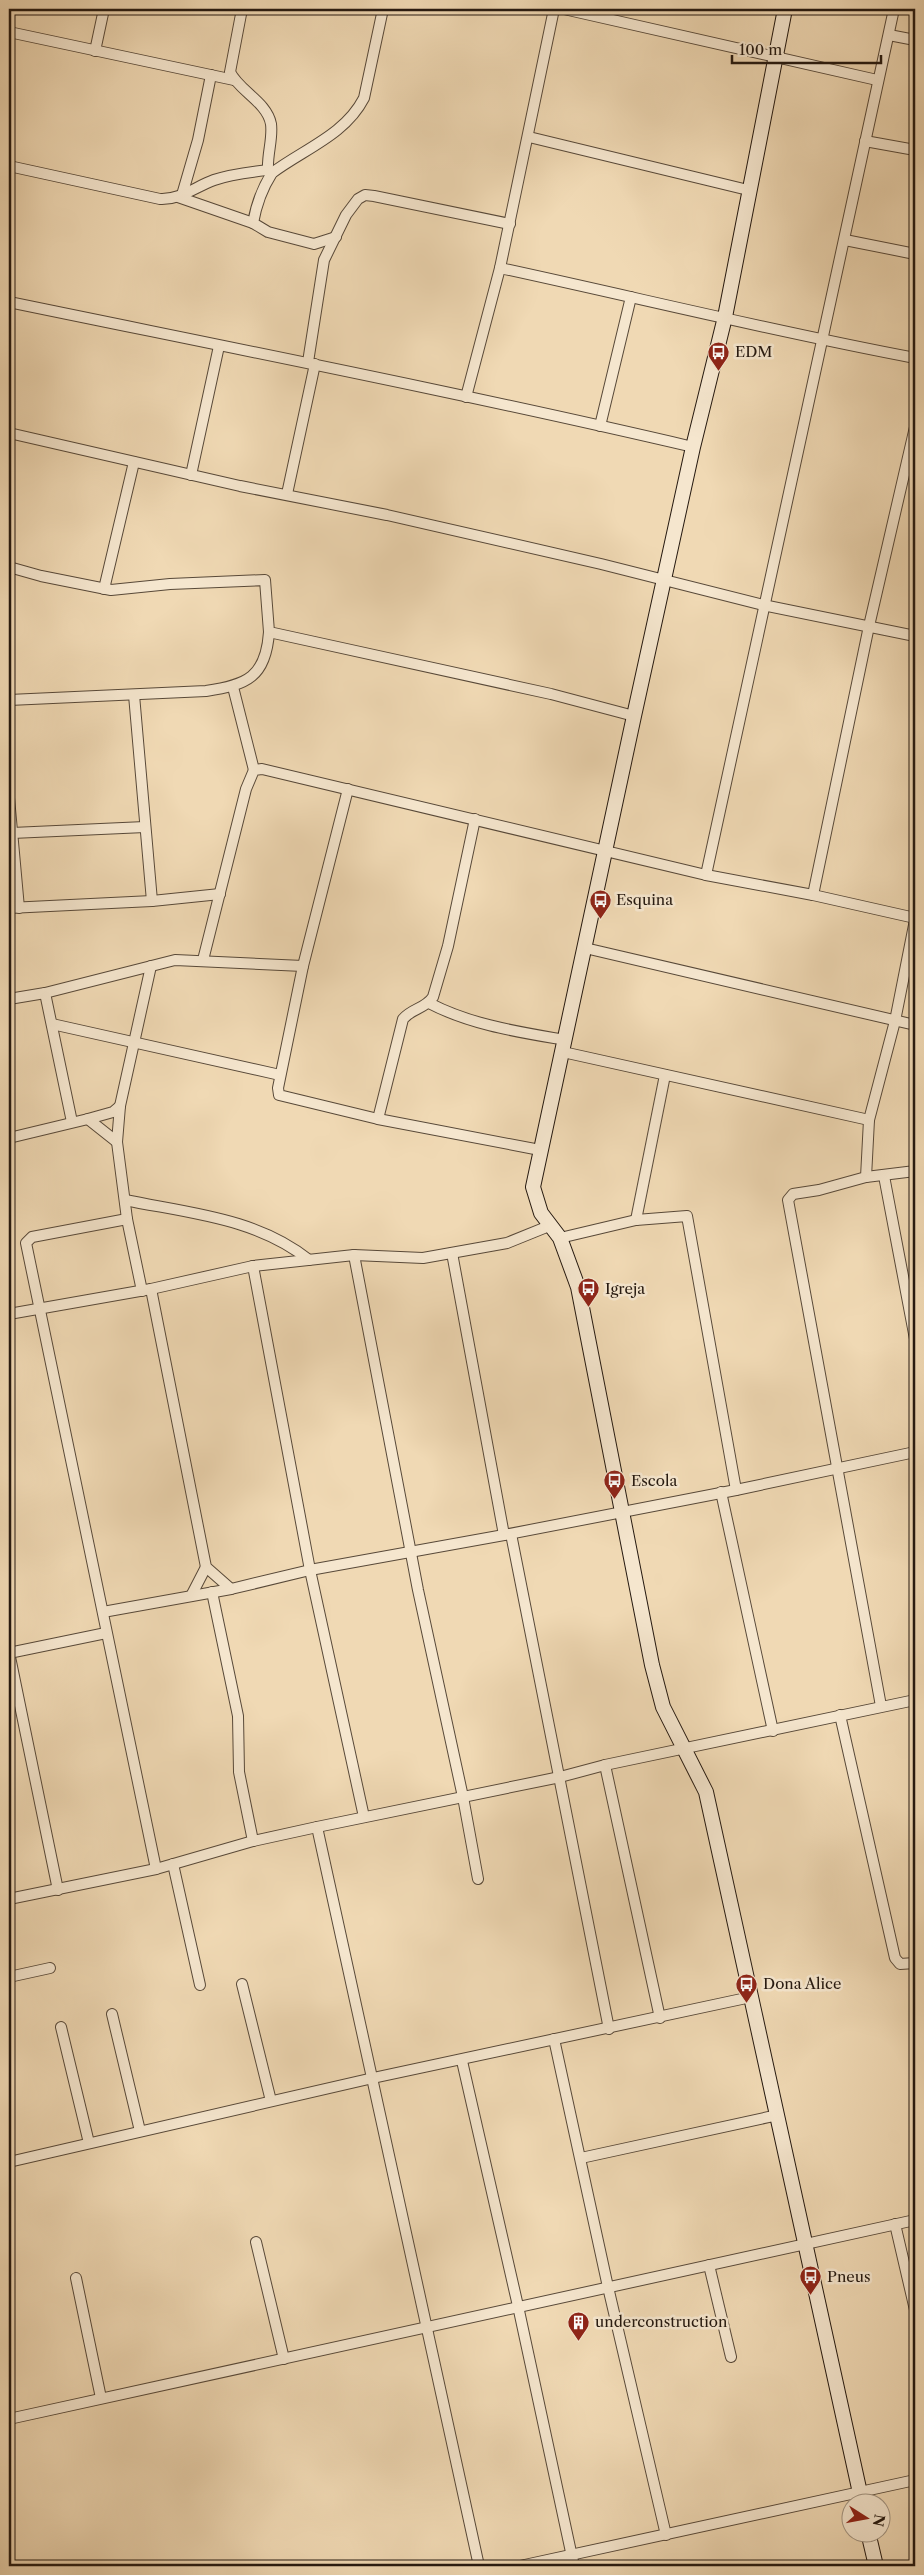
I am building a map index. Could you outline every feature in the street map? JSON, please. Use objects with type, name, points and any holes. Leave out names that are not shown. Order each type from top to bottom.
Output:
[{"type":"street","points":[[95,51],[104,9]]},
{"type":"street","points":[[242,9],[230,63],[230,72],[234,80],[268,116],[271,136],[267,155],[270,172],[253,223]]},
{"type":"street","points":[[9,166],[160,199],[180,196],[215,180],[250,172],[270,172],[346,123],[358,111],[364,98],[383,9]]},
{"type":"street","points":[[466,397],[510,224],[554,9]]},
{"type":"street","points":[[564,9],[878,80]]},
{"type":"street","points":[[785,9],[748,190],[725,317],[693,447],[540,1150],[534,1186],[538,1205],[549,1226],[560,1238],[574,1271],[583,1308],[652,1665],[664,1707],[706,1792],[860,2492]]},
{"type":"street","points":[[706,875],[763,605],[824,341],[894,9]]},
{"type":"street","points":[[9,32],[234,80]]},
{"type":"street","points":[[889,35],[915,40]]},
{"type":"street","points":[[180,196],[196,148],[211,75]]},
{"type":"street","points":[[529,137],[748,190]]},
{"type":"street","points":[[865,141],[915,150]]},
{"type":"street","points":[[250,172],[267,155]]},
{"type":"street","points":[[180,196],[253,223],[268,232],[314,244],[336,237]]},
{"type":"street","points":[[287,494],[312,363],[324,260],[346,215],[358,199],[365,196],[510,224]]},
{"type":"street","points":[[845,240],[915,254]]},
{"type":"street","points":[[314,244],[324,260]]},
{"type":"street","points":[[500,268],[725,317],[824,341],[915,358]]},
{"type":"street","points":[[600,426],[631,297]]},
{"type":"street","points":[[9,302],[219,346],[312,363],[693,447]]},
{"type":"street","points":[[191,475],[219,346]]},
{"type":"street","points":[[813,895],[869,626],[915,427]]},
{"type":"street","points":[[9,433],[665,580],[763,605],[915,636]]},
{"type":"street","points":[[104,589],[134,462]]},
{"type":"street","points":[[9,567],[104,589],[265,580],[270,632],[264,661],[257,673],[247,681],[233,687],[206,691],[9,700]]},
{"type":"street","points":[[270,632],[551,694],[634,716]]},
{"type":"street","points":[[203,960],[246,789],[254,770],[233,687]]},
{"type":"street","points":[[134,694],[152,901]]},
{"type":"street","points":[[254,770],[262,769],[706,875],[813,895],[915,919],[895,1021],[869,1120],[866,1177]]},
{"type":"street","points":[[348,789],[303,966],[277,1092],[280,1096],[378,1120],[540,1150]]},
{"type":"street","points":[[9,798],[14,908],[152,901],[220,894]]},
{"type":"street","points":[[378,1120],[403,1019],[408,1013],[429,1003],[433,996],[448,946],[475,819]]},
{"type":"street","points":[[12,833],[145,827]]},
{"type":"street","points":[[585,948],[915,1025]]},
{"type":"street","points":[[9,999],[45,993],[176,960],[303,966]]},
{"type":"street","points":[[151,966],[120,1106],[117,1142],[127,1219],[147,1290],[206,1567],[231,1589]]},
{"type":"street","points":[[45,993],[72,1122]]},
{"type":"street","points":[[429,1003],[465,1019],[665,1075],[869,1120]]},
{"type":"street","points":[[52,1024],[280,1075]]},
{"type":"street","points":[[636,1220],[665,1075]]},
{"type":"street","points":[[9,1138],[72,1122],[88,1120],[112,1112],[120,1106]]},
{"type":"street","points":[[88,1120],[117,1142]]},
{"type":"street","points":[[881,1706],[788,1200],[793,1194],[818,1190],[866,1177],[915,1171]]},
{"type":"street","points":[[884,1176],[915,1339]]},
{"type":"street","points":[[125,1200],[255,1228],[293,1247],[309,1260]]},
{"type":"street","points":[[560,1238],[636,1220],[687,1216],[736,1490]]},
{"type":"street","points":[[127,1219],[28,1238],[26,1243],[156,1868]]},
{"type":"street","points":[[9,1314],[147,1290],[253,1266],[354,1255],[423,1258],[507,1243],[549,1226]]},
{"type":"street","points":[[452,1253],[507,1535],[560,1777],[609,2029]]},
{"type":"street","points":[[354,1255],[411,1552],[463,1797],[478,1879]]},
{"type":"street","points":[[253,1266],[310,1570],[364,1817]]},
{"type":"street","points":[[103,1612],[231,1589],[310,1570],[507,1535],[736,1490],[915,1452]]},
{"type":"street","points":[[721,1492],[773,1731]]},
{"type":"street","points":[[191,1596],[206,1567]]},
{"type":"street","points":[[212,1592],[238,1716],[238,1772],[253,1841]]},
{"type":"street","points":[[58,1890],[9,1653],[106,1633]]},
{"type":"street","points":[[9,1899],[173,1864],[253,1841],[317,1826],[560,1777],[605,1765],[684,1750],[915,1700]]},
{"type":"street","points":[[840,1715],[895,1958],[900,1964],[915,1963]]},
{"type":"street","points":[[605,1765],[660,2018]]},
{"type":"street","points":[[317,1826],[479,2566]]},
{"type":"street","points":[[173,1864],[200,1985]]},
{"type":"street","points":[[9,1977],[50,1968]]},
{"type":"street","points":[[242,1984],[270,2101]]},
{"type":"street","points":[[9,2162],[373,2078],[462,2061],[751,1997]]},
{"type":"street","points":[[112,2014],[140,2131]]},
{"type":"street","points":[[60,2027],[89,2143]]},
{"type":"street","points":[[554,2040],[608,2287],[666,2535]]},
{"type":"street","points":[[462,2061],[518,2306],[574,2566]]},
{"type":"street","points":[[581,2158],[778,2115]]},
{"type":"street","points":[[9,2419],[915,2220]]},
{"type":"street","points":[[895,2224],[915,2310]]},
{"type":"street","points":[[256,2242],[284,2359]]},
{"type":"street","points":[[709,2265],[731,2357]]},
{"type":"street","points":[[76,2278],[101,2398]]},
{"type":"street","points":[[877,2492],[915,2480]]},
{"type":"street","points":[[520,2566],[842,2501]]},
{"type":"street","points":[[870,2542],[876,2566]]},
{"type":"place","name":"EDM","points":[[719,371]]},
{"type":"place","name":"Esquina","points":[[600,919]]},
{"type":"place","name":"Igreja","points":[[589,1308]]},
{"type":"place","name":"Escola","points":[[615,1500]]},
{"type":"place","name":"Dona Alice","points":[[747,2003]]},
{"type":"place","name":"Pneus","points":[[811,2296]]},
{"type":"place","name":"underconstruction","points":[[579,2341]]}]
